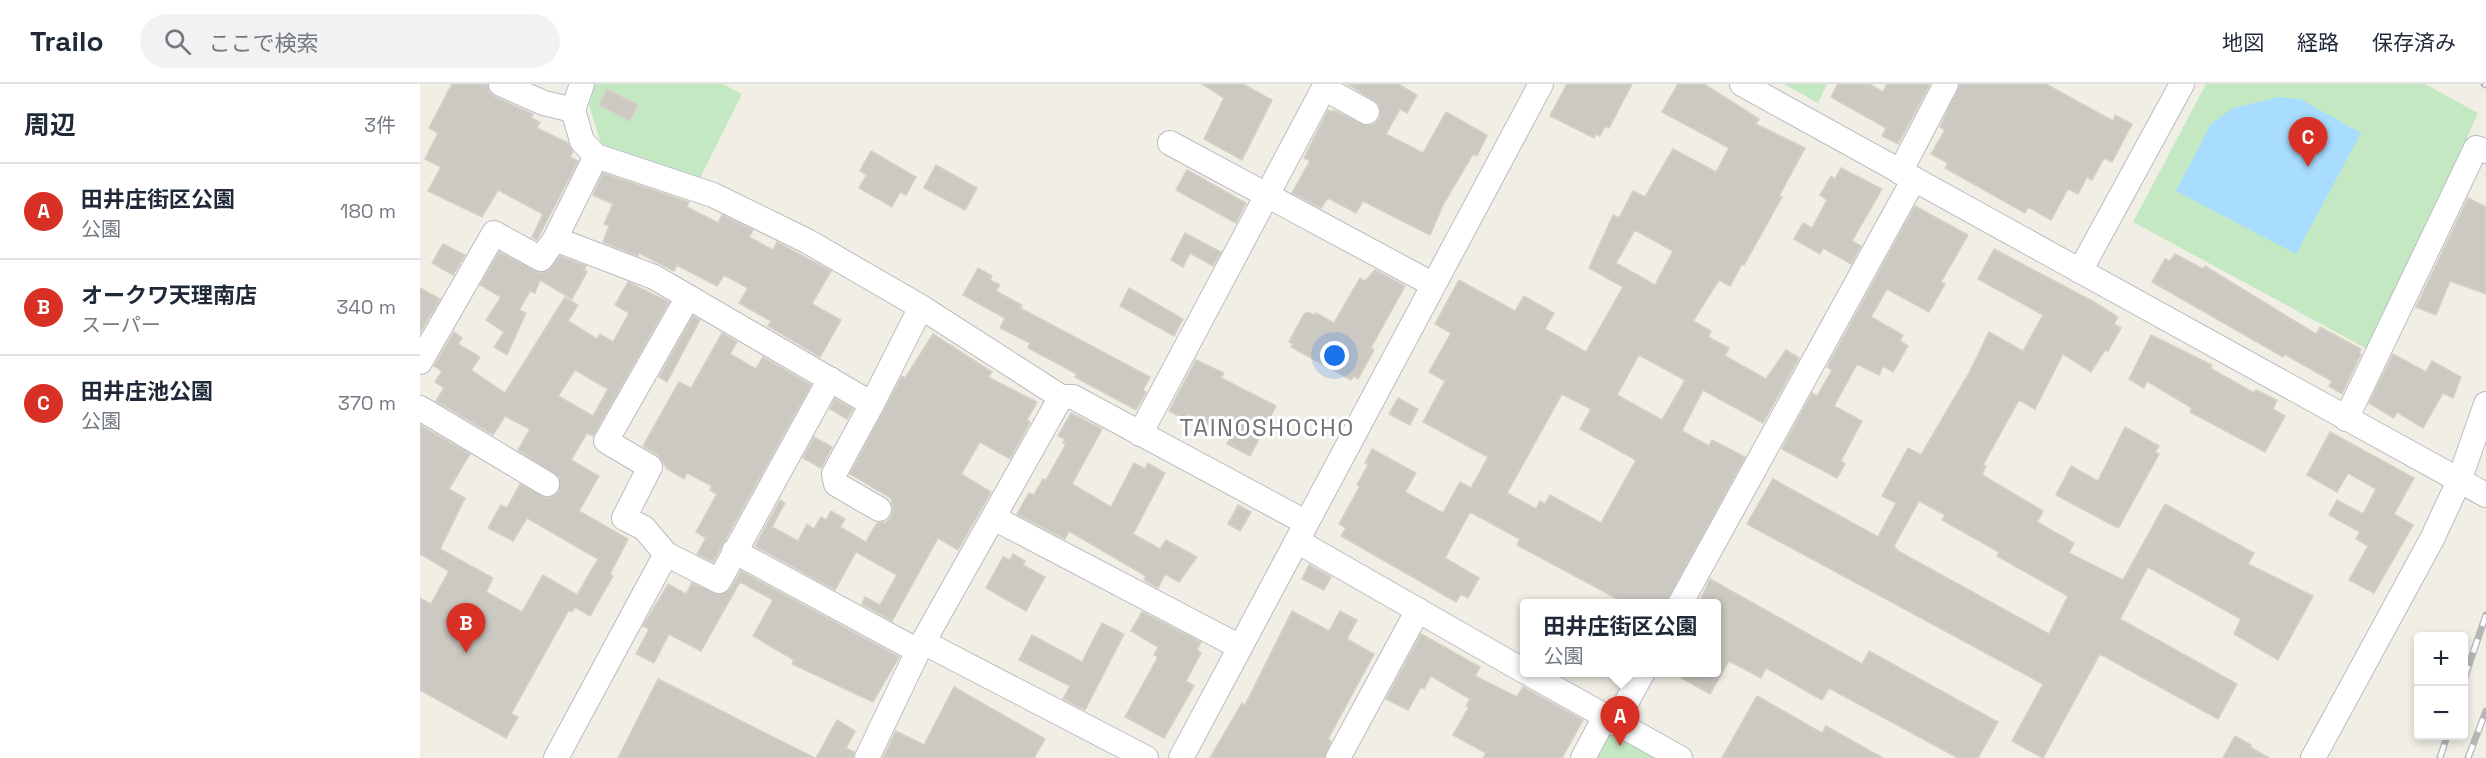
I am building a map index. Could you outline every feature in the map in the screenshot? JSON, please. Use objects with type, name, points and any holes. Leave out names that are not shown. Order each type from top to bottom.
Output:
[{"type":"street","points":[[501,84],[544,103],[573,110]]},
{"type":"street","points":[[582,84],[573,110],[582,141],[596,156],[713,195],[807,241],[921,307],[1061,397],[1073,397],[1140,434],[1301,532],[1418,610],[1520,669]]},
{"type":"street","points":[[1180,758],[1540,84]]},
{"type":"street","points":[[1742,84],[2486,495]]},
{"type":"street","points":[[1682,599],[1907,176],[1946,84]]},
{"type":"street","points":[[2080,271],[2182,84]]},
{"type":"street","points":[[1140,434],[1267,197],[1319,87],[1367,112]]},
{"type":"street","points":[[1170,143],[1432,284]]},
{"type":"street","points":[[2346,419],[2481,149]]},
{"type":"street","points":[[420,362],[494,233],[541,260],[555,239],[596,156]]},
{"type":"street","points":[[555,239],[654,277],[872,404]]},
{"type":"street","points":[[688,297],[606,441],[650,467],[624,518],[644,528],[666,554],[719,581],[830,379]]},
{"type":"street","points":[[879,509],[836,484],[834,474],[921,307]]},
{"type":"street","points":[[867,758],[921,646],[1061,397]]},
{"type":"street","points":[[2313,758],[2432,539],[2459,481],[2486,404]]},
{"type":"street","points":[[420,408],[547,484]]},
{"type":"street","points":[[994,518],[1240,647]]},
{"type":"street","points":[[734,551],[1146,758]]},
{"type":"street","points":[[556,758],[666,554]]},
{"type":"street","points":[[1338,758],[1418,610]]},
{"type":"street","points":[[1534,677],[1680,758]]},
{"type":"street","points":[[1583,758],[1639,677]]},
{"type":"green space","points":[[595,84],[723,84],[742,94],[697,184],[603,150],[589,105]]},
{"type":"green space","points":[[1784,84],[1827,84],[1818,103]]},
{"type":"green space","points":[[2206,84],[2425,84],[2478,113],[2371,351],[2133,222]]},
{"type":"green space","points":[[1614,733],[1661,758],[1594,758],[1607,735]]},
{"type":"water","points":[[2279,97],[2300,99],[2361,133],[2296,254],[2176,191],[2211,124],[2233,108]]},
{"type":"building","points":[[452,84],[487,84],[489,92],[495,97],[533,114],[531,118],[540,122],[537,128],[568,143],[573,152],[570,157],[578,161],[537,240],[532,237],[543,214],[498,190],[482,217],[428,191],[441,167],[425,159],[438,133],[429,128]]},
{"type":"building","points":[[1202,84],[1243,84],[1272,100],[1242,160],[1204,139],[1224,98]]},
{"type":"building","points":[[1348,84],[1398,84],[1417,95],[1407,113],[1400,109],[1386,134],[1423,153],[1446,112],[1487,135],[1477,156],[1473,154],[1444,203],[1430,235],[1363,201],[1356,213],[1328,198],[1321,208],[1292,193],[1310,161],[1304,158],[1328,110],[1332,112],[1333,110],[1367,126],[1375,124],[1380,118],[1379,104]]},
{"type":"building","points":[[1567,84],[1632,84],[1609,128],[1605,126],[1600,136],[1596,134],[1594,138],[1550,116]]},
{"type":"building","points":[[1678,84],[1704,84],[1759,119],[1756,124],[1805,148],[1779,196],[1782,197],[1744,265],[1742,264],[1730,286],[1719,280],[1693,321],[1711,331],[1708,337],[1729,348],[1725,356],[1766,379],[1786,350],[1799,358],[1763,423],[1703,390],[1682,431],[1709,446],[1712,440],[1745,457],[1668,599],[1618,599],[1517,545],[1520,539],[1470,512],[1445,558],[1479,578],[1468,598],[1461,594],[1456,602],[1341,536],[1346,528],[1339,524],[1360,486],[1357,485],[1368,465],[1365,463],[1372,449],[1416,473],[1405,492],[1443,513],[1460,482],[1471,488],[1488,457],[1423,422],[1445,381],[1429,372],[1451,333],[1435,324],[1459,280],[1515,311],[1524,296],[1554,313],[1545,329],[1586,352],[1623,287],[1589,268],[1613,215],[1619,218],[1633,191],[1645,197],[1673,149],[1716,172],[1729,148],[1662,112]],"holes":[[[1635,230],[1673,251],[1655,285],[1616,263]],[[1639,355],[1685,380],[1662,420],[1617,395]],[[1562,394],[1591,409],[1580,429],[1636,460],[1601,523],[1550,495],[1545,504],[1540,501],[1536,509],[1507,493]]]},
{"type":"building","points":[[1838,84],[1869,84],[1883,92],[1887,84],[1930,84],[1898,144],[1882,136],[1886,128],[1831,97]]},
{"type":"building","points":[[1960,84],[2046,84],[2113,121],[2115,115],[2132,124],[2112,162],[2104,158],[2092,180],[2087,177],[2078,194],[2068,189],[2051,220],[2028,207],[2025,213],[1945,168],[1948,163],[1931,154],[1945,130],[1940,127]]},
{"type":"building","points":[[607,89],[638,105],[630,121],[599,105]]},
{"type":"building","points":[[871,151],[916,177],[906,195],[900,192],[892,207],[859,188],[867,175],[860,171]]},
{"type":"building","points":[[936,165],[977,188],[965,210],[924,188]]},
{"type":"building","points":[[1841,168],[1882,189],[1852,241],[1861,246],[1851,264],[1823,248],[1820,254],[1794,239],[1803,223],[1812,228],[1827,200],[1820,195],[1831,176],[1835,179]]},
{"type":"building","points":[[1187,170],[1246,203],[1236,223],[1176,190]]},
{"type":"building","points":[[603,173],[689,202],[687,207],[718,223],[722,215],[753,230],[749,237],[773,250],[777,242],[831,271],[812,304],[841,320],[820,357],[768,326],[771,321],[739,303],[748,288],[724,275],[717,286],[677,265],[674,271],[639,253],[638,256],[603,242],[609,226],[604,224],[613,204],[593,195]]},
{"type":"building","points":[[2468,198],[2486,207],[2486,294],[2450,281],[2436,315],[2416,307]]},
{"type":"building","points":[[1915,206],[1968,235],[1941,282],[1945,284],[1929,312],[1887,289],[1871,317],[1903,335],[1900,341],[1908,346],[1893,372],[1883,366],[1879,375],[1857,364],[1834,406],[1862,421],[1841,461],[1845,464],[1837,478],[1782,449],[1812,393],[1817,396],[1832,370],[1827,367]]},
{"type":"building","points":[[1185,233],[1221,252],[1213,266],[1190,253],[1183,267],[1171,260]]},
{"type":"building","points":[[443,244],[465,255],[453,275],[432,263]]},
{"type":"building","points":[[1994,249],[2094,302],[2118,317],[2114,324],[2121,328],[2108,351],[2105,350],[2091,372],[2063,354],[2035,409],[2019,400],[1983,465],[1986,466],[1982,475],[2043,511],[2037,522],[2074,543],[2069,553],[2123,580],[2165,504],[2254,553],[2248,564],[2313,596],[2278,660],[2234,634],[2241,619],[2148,567],[2120,619],[2237,684],[2218,719],[2100,654],[2043,758],[2012,741],[2043,684],[1747,524],[1773,479],[1878,537],[1896,503],[1882,496],[1908,448],[1921,455],[1969,373],[1989,332],[2023,351],[2043,315],[1978,279]],"holes":[[[1919,501],[1945,515],[1942,520],[1999,552],[1997,556],[2068,596],[2049,634],[1898,551],[1894,546]]]},
{"type":"building","points":[[499,252],[540,273],[548,271],[560,256],[586,266],[584,270],[587,272],[572,299],[540,280],[535,293],[530,291],[519,310],[526,313],[507,355],[494,347],[504,332],[486,320],[501,297],[480,285]]},
{"type":"building","points":[[2175,254],[2203,269],[2205,266],[2316,334],[2320,327],[2361,349],[2359,353],[2361,354],[2342,394],[2329,386],[2332,381],[2284,354],[2283,357],[2152,282],[2165,259],[2170,261]]},
{"type":"building","points":[[978,268],[992,276],[990,280],[1000,285],[996,291],[1022,305],[1020,308],[1150,377],[1143,390],[1146,392],[1136,410],[1075,377],[1077,374],[1028,348],[1030,343],[1000,328],[1005,318],[963,295]]},
{"type":"building","points":[[1375,270],[1405,286],[1373,344],[1371,348],[1374,350],[1358,379],[1354,376],[1351,380],[1291,347],[1293,344],[1289,342],[1304,314],[1308,312],[1314,315],[1316,313],[1334,323],[1360,278],[1365,281]]},
{"type":"building","points":[[628,282],[669,302],[593,436],[587,433],[571,460],[599,476],[579,511],[628,539],[610,574],[613,576],[590,616],[575,607],[572,612],[569,610],[511,714],[518,717],[506,738],[420,690],[420,598],[431,604],[449,571],[420,554],[420,425],[470,454],[449,489],[465,498],[440,549],[493,578],[486,592],[522,612],[543,575],[577,595],[598,559],[527,518],[513,541],[488,528],[501,505],[507,508],[520,484],[547,498],[559,492],[560,478],[518,450],[530,429],[505,416],[493,435],[436,401],[444,388],[435,382],[442,371],[434,366],[454,332],[462,338],[458,344],[480,357],[471,370],[505,393],[565,297],[578,305],[568,321],[597,339],[600,334],[613,342],[629,313],[615,305]],"holes":[[[575,370],[608,389],[593,416],[558,396]]]},
{"type":"building","points":[[420,288],[440,299],[420,333]]},
{"type":"building","points":[[1129,288],[1183,319],[1174,336],[1120,306]]},
{"type":"building","points":[[693,316],[700,320],[667,382],[659,377]]},
{"type":"building","points":[[722,333],[737,342],[730,354],[756,369],[763,357],[811,385],[713,562],[697,554],[706,538],[696,532],[717,494],[710,490],[712,486],[687,473],[684,479],[667,469],[658,455],[643,446],[679,382],[691,388]]},
{"type":"building","points":[[933,334],[992,372],[988,377],[1037,402],[1027,420],[1030,422],[1010,459],[980,442],[961,474],[991,492],[958,550],[938,538],[892,621],[862,604],[865,597],[880,605],[897,575],[856,552],[835,590],[755,546],[780,500],[785,503],[772,527],[798,541],[807,524],[814,529],[821,517],[826,520],[831,511],[845,519],[840,527],[866,542],[877,523],[886,522],[891,517],[893,510],[891,498],[850,474],[902,376],[905,378]]},
{"type":"building","points":[[2151,335],[2212,365],[2210,368],[2254,393],[2256,390],[2277,400],[2273,409],[2285,416],[2265,452],[2190,412],[2192,408],[2147,381],[2144,388],[2129,379]]},
{"type":"building","points":[[2393,354],[2426,372],[2432,361],[2461,377],[2453,398],[2443,393],[2423,428],[2397,412],[2394,418],[2369,403]]},
{"type":"building","points":[[1196,360],[1224,373],[1221,378],[1276,406],[1250,456],[1227,444],[1231,436],[1188,414],[1185,419],[1169,411]]},
{"type":"building","points":[[1398,398],[1418,409],[1410,425],[1389,414]]},
{"type":"building","points":[[835,399],[853,409],[847,419],[830,409]]},
{"type":"building","points":[[1071,413],[1102,429],[1072,484],[1111,507],[1134,463],[1145,469],[1148,463],[1165,473],[1133,534],[1160,549],[1166,540],[1197,557],[1179,582],[1165,574],[1158,588],[1144,580],[1146,576],[1069,531],[1065,539],[1017,514],[1029,493],[1034,495],[1043,479],[1046,480],[1066,444],[1063,443],[1065,439],[1058,436]]},
{"type":"building","points":[[2125,427],[2159,446],[2155,452],[2159,454],[2119,527],[2116,527],[2056,495],[2071,466],[2098,481]]},
{"type":"building","points":[[2330,432],[2414,478],[2394,514],[2413,525],[2374,593],[2349,580],[2368,546],[2356,539],[2360,532],[2329,515],[2337,500],[2363,514],[2376,489],[2348,473],[2337,492],[2307,475]]},
{"type":"building","points":[[814,437],[832,447],[821,468],[803,458]]},
{"type":"building","points":[[1238,505],[1251,512],[1240,531],[1228,524]]},
{"type":"building","points":[[1013,554],[1025,561],[1023,565],[1045,577],[1026,611],[986,588],[1003,557],[1010,560]]},
{"type":"building","points":[[1309,565],[1331,577],[1324,590],[1302,579]]},
{"type":"building","points":[[741,571],[899,657],[873,702],[792,664],[794,660],[753,636],[773,600],[740,582],[701,651],[669,634],[654,663],[636,654],[649,629],[643,626],[668,584],[686,594],[692,583],[720,595],[731,588]]},
{"type":"building","points":[[1710,579],[1862,664],[1869,651],[1998,722],[1978,758],[1958,758],[1829,688],[1822,700],[1766,668],[1761,678],[1729,661],[1721,675],[1721,599],[1701,599]]},
{"type":"building","points":[[1292,611],[1329,631],[1340,611],[1357,620],[1347,639],[1374,654],[1328,739],[1331,741],[1324,758],[1210,758],[1242,703],[1245,705]]},
{"type":"building","points":[[1142,612],[1201,642],[1197,650],[1201,653],[1186,681],[1194,686],[1164,738],[1125,717],[1158,657],[1154,655],[1158,647],[1131,631]]},
{"type":"building","points":[[1102,623],[1124,634],[1085,710],[1063,699],[1070,686],[1019,660],[1032,635],[1082,662]]},
{"type":"building","points":[[1421,634],[1480,667],[1475,676],[1517,697],[1523,687],[1583,720],[1562,758],[1483,758],[1486,753],[1453,735],[1469,707],[1466,706],[1470,699],[1431,676],[1424,689],[1421,687],[1408,710],[1386,699]]},
{"type":"building","points":[[1680,677],[1720,677],[1710,694]]},
{"type":"building","points":[[658,679],[815,758],[618,758]]},
{"type":"building","points":[[954,687],[1045,739],[1034,758],[883,758],[896,731],[924,745]]},
{"type":"building","points":[[1757,696],[1822,733],[1826,726],[1883,758],[1722,758]]},
{"type":"building","points":[[837,720],[855,731],[846,748],[854,752],[853,758],[816,758]]},
{"type":"building","points":[[2235,736],[2251,745],[2250,747],[2269,758],[2223,758]]},
{"type":"railway","points":[[2468,667],[2486,615]]},
{"type":"railway","points":[[2468,758],[2486,711]]},
{"type":"railway","points":[[2440,758],[2446,740]]},
{"type":"place","name":"田井庄池公園","points":[[2308,167]]},
{"type":"place","name":"オークワ天理南店","points":[[466,653]]},
{"type":"place","name":"田井庄街区公園","points":[[1620,746]]},
{"type":"district","name":"TAINOSHOCHO","points":[[1267,427]]}]
